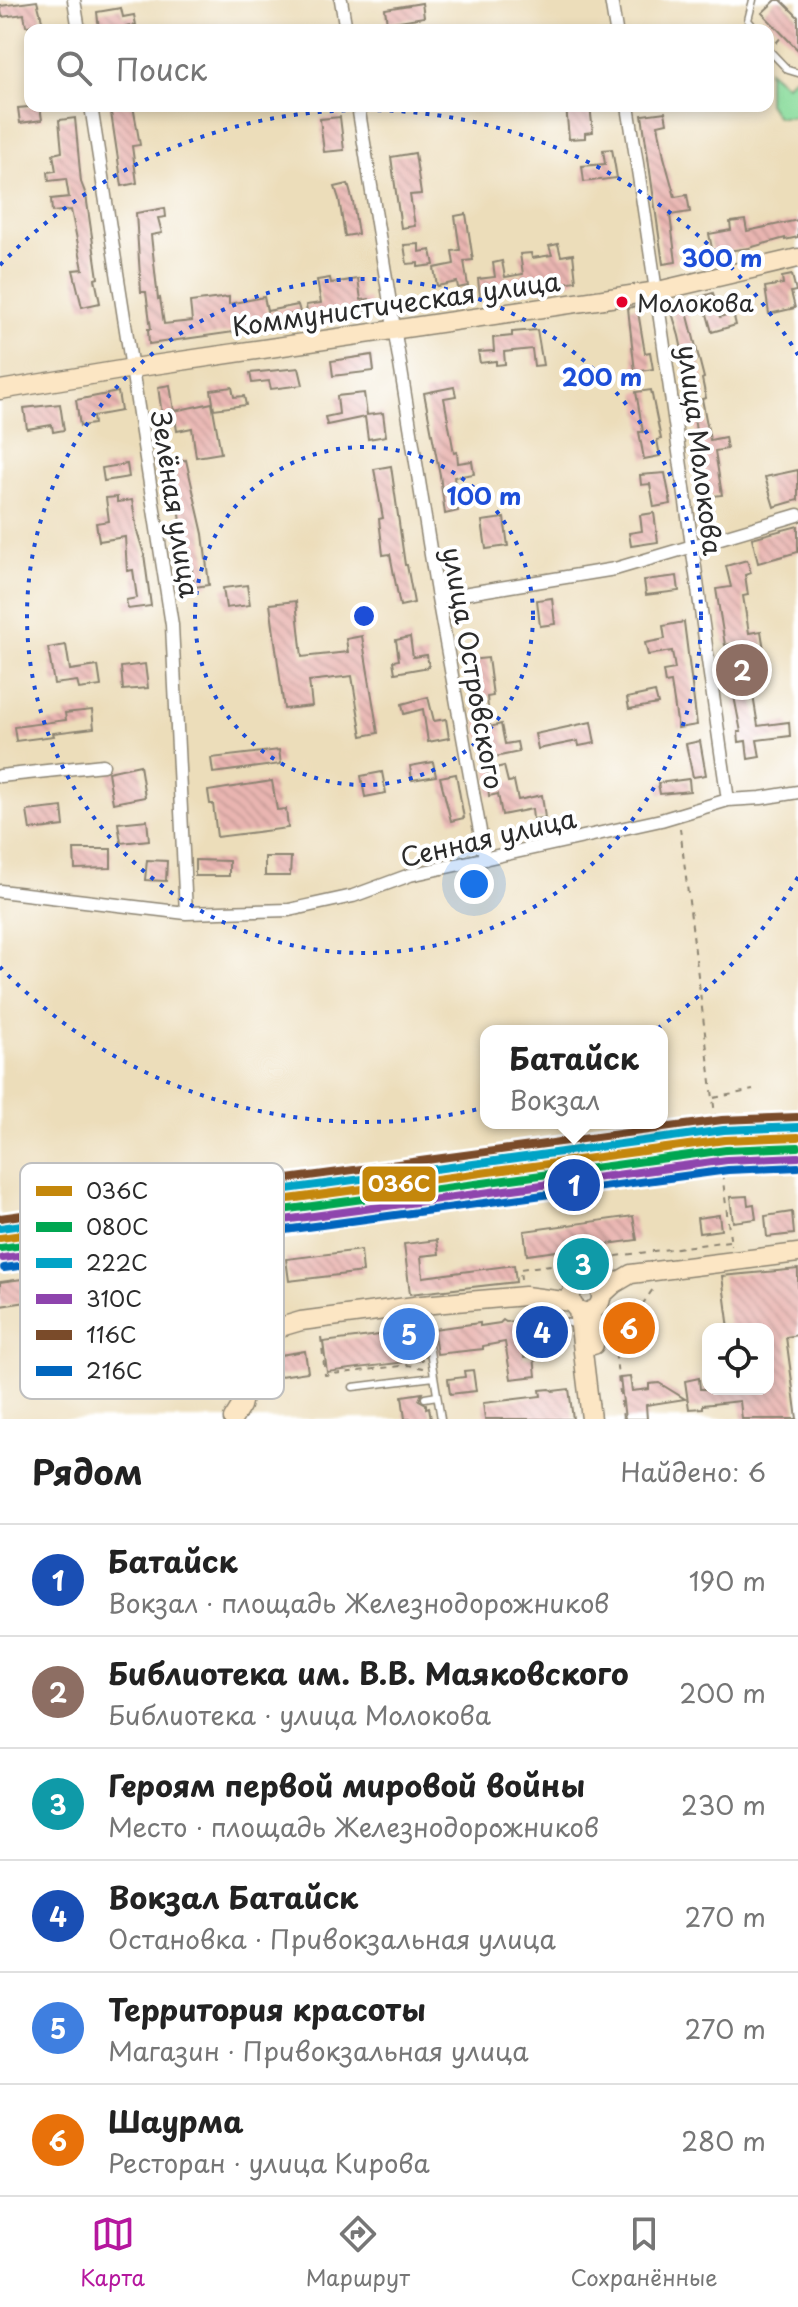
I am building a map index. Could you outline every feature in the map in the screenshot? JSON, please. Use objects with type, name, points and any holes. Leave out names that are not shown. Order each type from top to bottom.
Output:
[{"type":"street","points":[[74,0],[78,24]]},
{"type":"street","points":[[341,0],[345,24]]},
{"type":"street","points":[[611,0],[615,24]]},
{"type":"street","name":"Зелёная улица","points":[[92,112],[172,625],[186,913]]},
{"type":"street","name":"улица Островского","points":[[359,112],[438,598],[485,859]]},
{"type":"street","name":"улица Молокова","points":[[629,112],[658,291],[728,800]]},
{"type":"street","name":"Коммунистическая улица","points":[[0,390],[658,291],[798,258]]},
{"type":"street","points":[[438,598],[615,569],[798,515]]},
{"type":"street","points":[[0,776],[103,765]]},
{"type":"street","name":"Сенная улица","points":[[0,891],[186,913],[289,910],[353,896],[410,875],[661,820],[728,800],[798,792]]},
{"type":"street","points":[[591,1419],[586,1312],[614,1284],[631,1274],[798,1253]]},
{"type":"street","points":[[284,1326],[422,1305],[525,1296],[586,1312]]},
{"type":"street","points":[[586,1312],[603,1419]]},
{"type":"street","points":[[233,1419],[243,1399]]},
{"type":"lane","points":[[751,24],[748,20],[753,0]]},
{"type":"lane","points":[[774,55],[788,70],[798,73]]},
{"type":"lane","points":[[422,1305],[441,1419]]},
{"type":"lane","points":[[353,1387],[434,1377]]},
{"type":"lane","points":[[425,1398],[437,1396]]},
{"type":"path","points":[[774,43],[783,35]]},
{"type":"path","points":[[520,1269],[730,1239],[679,821]]},
{"type":"path","points":[[712,1098],[753,1090]]},
{"type":"path","points":[[623,1419],[612,1324],[638,1311],[653,1291],[656,1280]]},
{"type":"path","points":[[586,1312],[613,1330],[618,1329]]},
{"type":"path","points":[[321,1337],[325,1375],[408,1365],[422,1368]]},
{"type":"green space","points":[[774,75],[786,85],[794,77],[798,81],[798,117],[777,117],[774,112]]},
{"type":"building","points":[[776,0],[781,0],[798,17],[798,50],[774,24],[762,13]]},
{"type":"building","points":[[37,1],[43,24],[26,24],[24,14],[2,17],[0,6]]},
{"type":"building","points":[[422,3],[424,17],[387,23],[385,9]]},
{"type":"building","points":[[121,8],[123,17],[134,15],[136,24],[98,24],[97,12]]},
{"type":"building","points":[[24,107],[24,112],[41,112],[42,120],[20,123],[18,108]]},
{"type":"building","points":[[111,112],[134,112],[140,145],[132,146],[137,183],[122,186]]},
{"type":"building","points":[[567,112],[591,112],[593,132],[585,133],[585,138],[569,139]]},
{"type":"building","points":[[665,112],[667,123],[658,125],[664,157],[675,197],[687,195],[690,212],[670,215],[676,262],[663,264],[642,115]]},
{"type":"building","points":[[340,117],[344,150],[324,152],[320,119]]},
{"type":"building","points":[[75,118],[81,182],[86,195],[100,303],[82,307],[73,270],[83,269],[71,210],[52,212],[51,199],[69,197],[66,179],[49,181],[48,172],[56,171],[53,154],[62,152],[59,120]]},
{"type":"building","points":[[612,149],[617,178],[584,182],[582,166],[605,164],[603,150]]},
{"type":"building","points":[[415,153],[421,194],[410,195],[415,226],[401,228],[391,157]]},
{"type":"building","points":[[348,184],[358,234],[345,236],[335,187]]},
{"type":"building","points":[[165,208],[166,217],[158,218],[162,233],[151,235],[164,324],[192,321],[190,302],[229,297],[229,304],[264,297],[267,311],[298,305],[300,312],[289,315],[291,324],[282,325],[281,317],[247,324],[248,330],[149,344],[148,329],[151,329],[146,292],[141,292],[136,213]]},
{"type":"building","points":[[466,214],[473,260],[464,261],[468,286],[458,288],[457,282],[437,286],[434,268],[454,264],[452,251],[460,250],[455,216]]},
{"type":"building","points":[[745,220],[747,231],[798,220],[798,237],[713,253],[709,234],[731,230],[730,222]]},
{"type":"building","points":[[419,244],[419,252],[431,250],[434,265],[418,267],[418,263],[407,264],[404,245]]},
{"type":"building","points":[[558,244],[561,256],[573,254],[576,281],[480,297],[478,279],[495,277],[493,263],[502,261],[505,277],[523,274],[520,254],[531,253],[532,258],[552,255],[549,246]]},
{"type":"building","points":[[792,275],[796,291],[791,292],[795,308],[769,314],[765,287],[783,284],[782,277]]},
{"type":"building","points":[[330,278],[331,283],[358,279],[361,300],[369,299],[370,311],[308,320],[306,305],[321,303],[317,280]]},
{"type":"building","points":[[713,293],[720,317],[733,313],[736,325],[712,332],[705,307],[687,312],[704,378],[706,398],[702,399],[710,440],[725,437],[727,449],[715,451],[722,495],[705,497],[690,388],[670,306]]},
{"type":"building","points":[[637,306],[645,353],[650,352],[653,369],[635,372],[628,308]]},
{"type":"building","points":[[537,330],[543,365],[534,366],[532,349],[504,352],[505,364],[496,365],[496,361],[480,363],[478,352],[494,351],[493,338],[512,336],[512,332]]},
{"type":"building","points":[[372,355],[374,371],[333,376],[331,361]]},
{"type":"building","points":[[299,368],[303,385],[271,389],[269,381],[252,383],[250,373]]},
{"type":"building","points":[[170,385],[174,411],[212,403],[221,453],[196,457],[192,428],[177,431],[175,418],[163,421],[158,387]]},
{"type":"building","points":[[232,387],[234,397],[244,396],[246,405],[214,409],[211,390]]},
{"type":"building","points":[[454,387],[456,396],[444,398],[454,453],[457,452],[458,463],[472,461],[474,474],[454,477],[458,511],[445,514],[424,393]]},
{"type":"building","points":[[651,390],[661,439],[657,440],[660,456],[644,459],[636,392]]},
{"type":"building","points":[[118,392],[121,411],[93,416],[94,424],[80,426],[76,400]]},
{"type":"building","points":[[364,393],[367,415],[383,413],[386,436],[368,439],[365,417],[327,425],[325,417],[339,414],[337,396]]},
{"type":"building","points":[[60,404],[64,430],[53,432],[52,425],[27,429],[24,408]]},
{"type":"building","points":[[186,460],[203,534],[209,585],[194,587],[173,462]]},
{"type":"building","points":[[127,464],[129,477],[104,481],[102,468]]},
{"type":"building","points":[[391,466],[405,565],[414,603],[400,606],[390,554],[383,555],[379,519],[383,518],[374,469]]},
{"type":"building","points":[[798,470],[798,500],[774,507],[765,477]]},
{"type":"building","points":[[665,473],[671,504],[654,507],[650,484],[641,485],[640,475]]},
{"type":"building","points":[[117,497],[117,502],[132,500],[151,606],[128,609],[126,600],[137,598],[133,570],[127,571],[125,537],[99,541],[96,523],[109,521],[106,498]]},
{"type":"building","points":[[654,513],[658,542],[631,546],[629,533],[642,531],[640,515]]},
{"type":"building","points":[[504,518],[508,546],[486,549],[482,521]]},
{"type":"building","points":[[798,526],[798,552],[758,563],[752,538]]},
{"type":"building","points":[[747,560],[751,573],[745,575],[748,595],[743,596],[749,633],[761,631],[765,656],[751,658],[754,677],[750,677],[758,726],[789,722],[790,736],[757,740],[760,757],[748,759],[746,741],[739,742],[738,732],[741,732],[732,686],[730,662],[741,661],[738,643],[725,645],[716,589],[731,587],[726,566]]},
{"type":"building","points":[[677,576],[679,591],[646,595],[644,580]]},
{"type":"building","points":[[247,585],[250,605],[226,608],[223,588]]},
{"type":"building","points":[[552,598],[555,624],[540,626],[537,600]]},
{"type":"building","points":[[296,601],[302,657],[348,652],[346,639],[362,636],[378,733],[362,736],[352,676],[309,681],[312,706],[284,709],[270,604]]},
{"type":"building","points":[[684,622],[697,725],[678,728],[671,682],[665,683],[663,671],[675,669],[672,651],[648,655],[645,643],[665,639],[663,626]]},
{"type":"building","points":[[410,637],[413,657],[427,655],[429,667],[395,673],[393,661],[399,660],[396,640]]},
{"type":"building","points":[[66,645],[70,670],[98,666],[101,686],[79,689],[77,681],[54,684],[48,648]]},
{"type":"building","points":[[488,658],[493,696],[487,697],[490,727],[501,724],[505,744],[517,742],[519,752],[495,757],[491,736],[479,738],[469,660]]},
{"type":"building","points":[[145,664],[148,688],[123,690],[121,667]]},
{"type":"building","points":[[655,692],[658,704],[629,709],[627,698]]},
{"type":"building","points":[[428,697],[434,721],[446,719],[449,738],[428,742],[423,709],[404,714],[402,704]]},
{"type":"building","points":[[92,710],[94,728],[16,741],[14,727],[66,720],[65,713]]},
{"type":"building","points":[[591,722],[595,743],[579,746],[578,741],[538,749],[535,734]]},
{"type":"building","points":[[700,741],[706,775],[693,777],[686,744]]},
{"type":"building","points":[[279,750],[281,764],[213,773],[211,758]]},
{"type":"building","points":[[433,762],[436,776],[412,780],[410,766]]},
{"type":"building","points":[[140,765],[145,797],[113,803],[108,772]]},
{"type":"building","points":[[504,766],[508,782],[514,781],[518,800],[542,795],[545,818],[533,819],[532,809],[502,815],[498,794],[489,796],[488,785],[491,785],[487,770]]},
{"type":"building","points":[[382,772],[386,793],[365,797],[361,776]]},
{"type":"building","points":[[456,774],[464,818],[451,821],[440,777]]},
{"type":"building","points":[[689,779],[690,791],[660,794],[658,783]]},
{"type":"building","points":[[272,781],[277,810],[286,809],[288,828],[217,837],[213,804],[210,804],[208,791]]},
{"type":"building","points":[[62,807],[64,826],[30,830],[27,811]]},
{"type":"building","points":[[147,820],[149,840],[121,843],[118,823]]},
{"type":"building","points":[[74,849],[111,849],[111,868],[75,869]]},
{"type":"building","points":[[265,857],[291,857],[290,876],[265,876]]},
{"type":"building","points":[[147,860],[167,861],[166,881],[145,880]]},
{"type":"building","points":[[195,860],[229,861],[229,876],[195,876]]},
{"type":"building","points":[[747,1196],[748,1205],[754,1204],[756,1219],[733,1222],[730,1197]]},
{"type":"building","points":[[792,1212],[794,1234],[767,1237],[765,1216]]},
{"type":"building","points":[[719,1215],[721,1230],[699,1233],[697,1218]]},
{"type":"building","points":[[633,1216],[637,1240],[527,1255],[524,1231]]},
{"type":"building","points":[[437,1240],[439,1254],[421,1256],[423,1277],[514,1265],[516,1282],[410,1294],[404,1244]]},
{"type":"building","points":[[361,1250],[363,1272],[289,1281],[286,1259]]},
{"type":"building","points":[[798,1269],[798,1335],[786,1337],[797,1419],[742,1419],[740,1401],[689,1409],[685,1381],[699,1378],[702,1395],[774,1395],[774,1323],[728,1323],[722,1276]]},
{"type":"building","points":[[20,1279],[20,1303],[0,1306],[0,1282]]},
{"type":"building","points":[[503,1320],[514,1321],[520,1326],[524,1358],[534,1356],[536,1376],[511,1379],[505,1342],[483,1346],[483,1349],[437,1354],[433,1329],[480,1323],[480,1326]]},
{"type":"building","points":[[421,1331],[425,1356],[421,1356],[422,1360],[327,1372],[323,1342]]},
{"type":"building","points":[[305,1351],[308,1372],[284,1375],[284,1354]]},
{"type":"building","points":[[473,1370],[476,1391],[450,1394],[448,1379],[465,1377],[464,1371]]},
{"type":"building","points":[[630,1377],[632,1391],[649,1389],[649,1384],[659,1383],[685,1399],[646,1405],[647,1419],[625,1419],[620,1378]]},
{"type":"building","points":[[569,1389],[573,1419],[485,1419],[483,1403],[541,1396],[540,1390]]},
{"type":"building","points":[[422,1393],[419,1400],[426,1404],[426,1408],[429,1407],[431,1419],[405,1419],[402,1396]]},
{"type":"railway","points":[[0,1258],[20,1255]]},
{"type":"transit line","name":"116С","points":[[668,1127],[722,1120],[797,1117]]},
{"type":"transit line","name":"222С","points":[[284,1190],[724,1130],[798,1127]]},
{"type":"transit line","name":"116С","points":[[284,1179],[656,1129]]},
{"type":"transit line","name":"036С","points":[[284,1200],[725,1140],[798,1137]]},
{"type":"transit line","name":"080С","points":[[284,1210],[726,1150],[798,1147]]},
{"type":"transit line","name":"310С","points":[[284,1220],[727,1160],[798,1157]]},
{"type":"transit line","name":"216С","points":[[284,1230],[728,1170],[798,1167]]},
{"type":"transit line","name":"116С","points":[[0,1218],[20,1215]]},
{"type":"transit line","name":"222С","points":[[0,1228],[20,1225]]},
{"type":"transit line","name":"036С","points":[[0,1238],[20,1235]]},
{"type":"transit line","name":"080С","points":[[1,1248],[20,1245]]},
{"type":"transit line","name":"310С","points":[[3,1258],[20,1256]]},
{"type":"transit line","name":"216С","points":[[4,1268],[20,1266]]},
{"type":"place","name":"Молокова","points":[[622,302]]},
{"type":"place","name":"Библиотека им. В.В. Маяковского","points":[[742,670]]},
{"type":"place","name":"Батайск","points":[[574,1185]]},
{"type":"place","name":"Героям первой мировой войны","points":[[583,1264]]},
{"type":"place","name":"Шаурма","points":[[629,1328]]},
{"type":"place","name":"Вокзал Батайск","points":[[542,1332]]},
{"type":"place","name":"Территория красоты","points":[[409,1334]]}]
